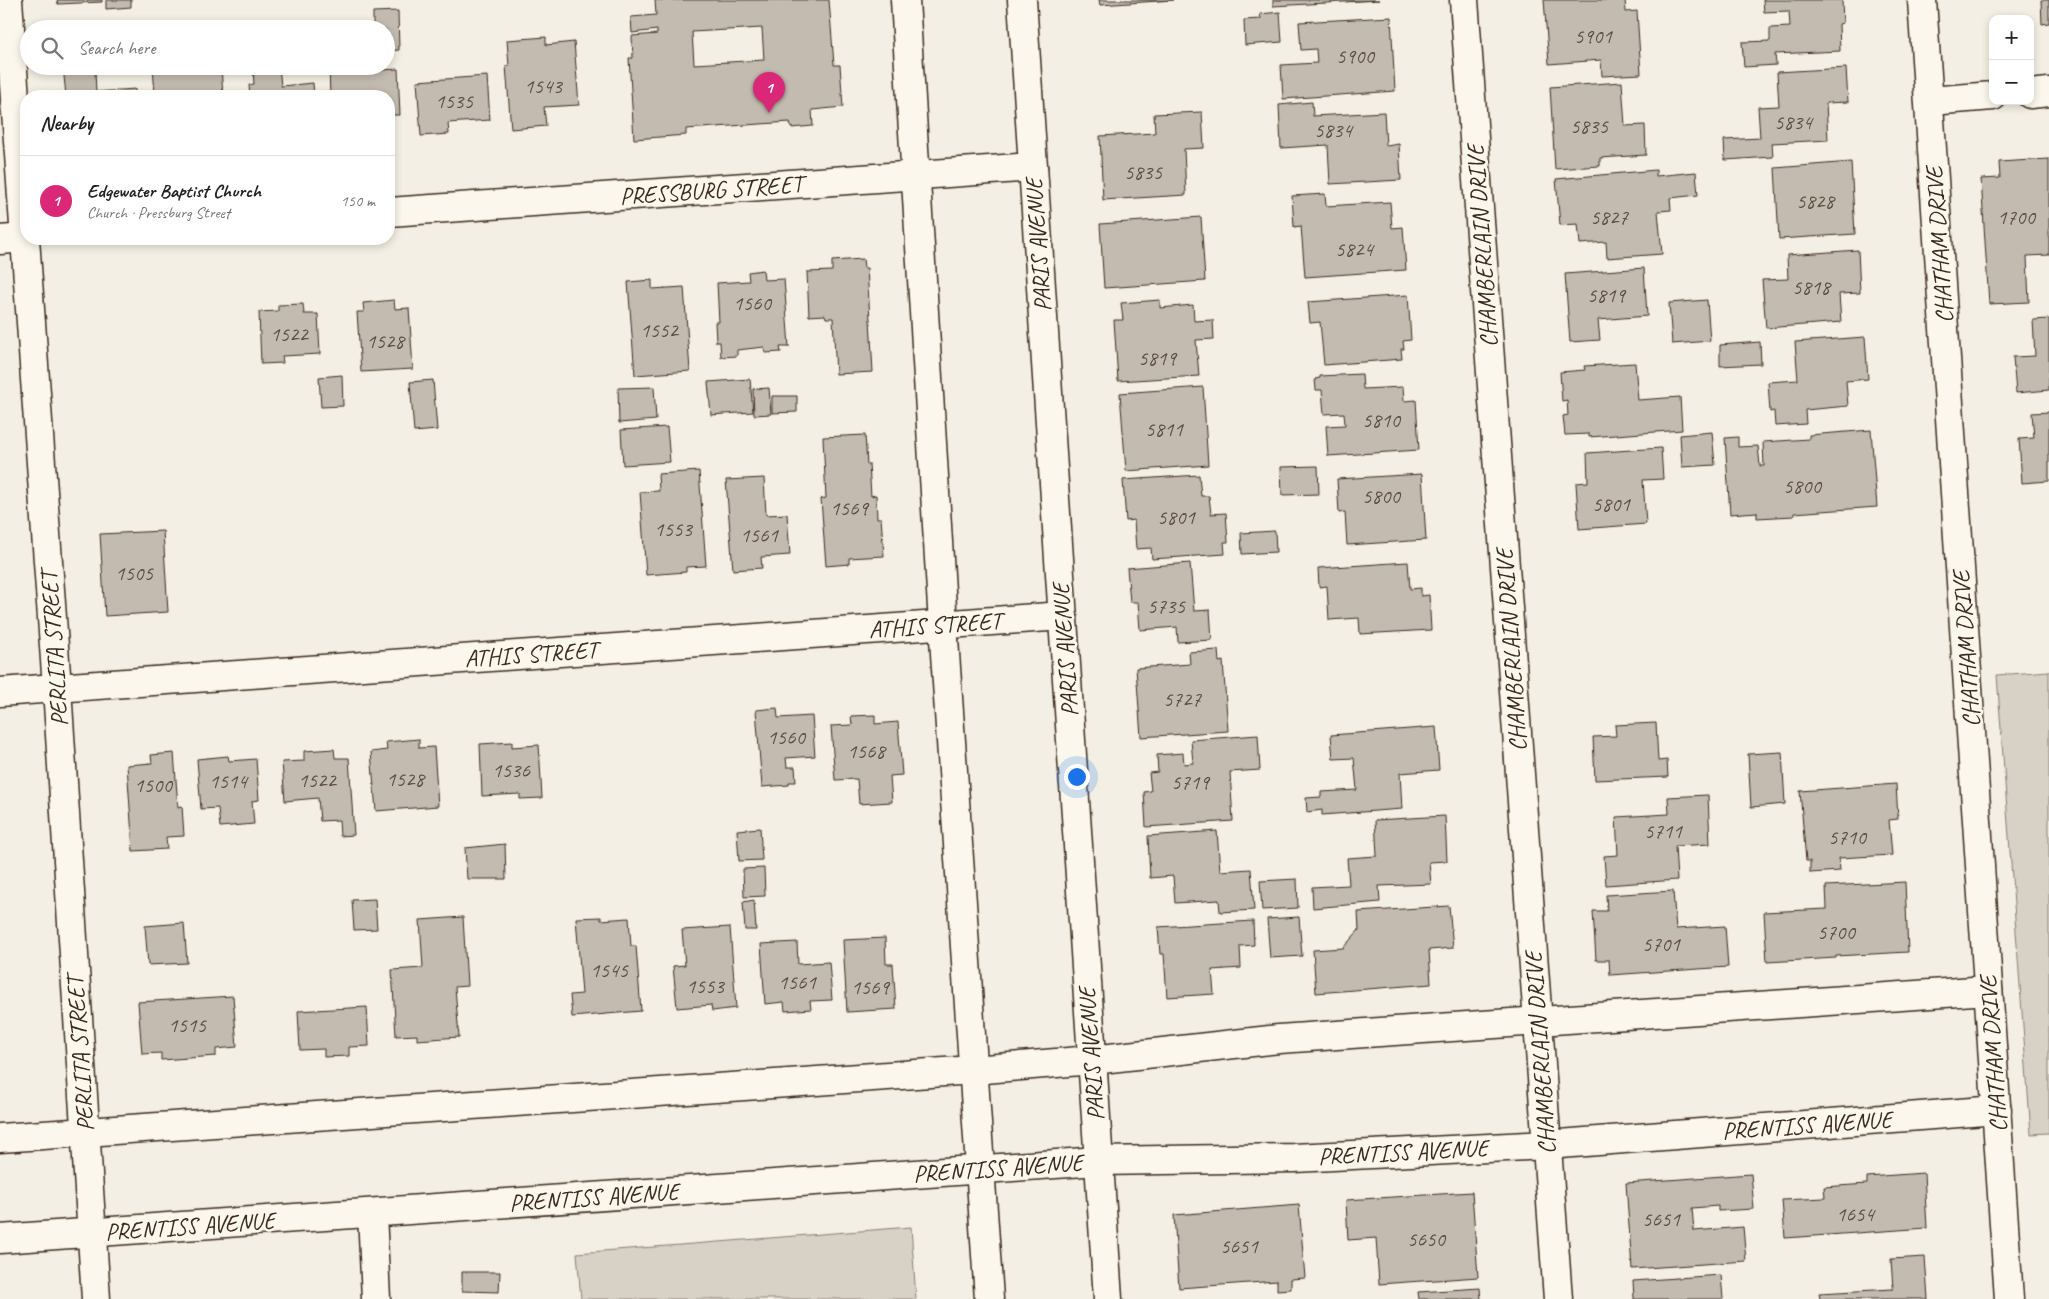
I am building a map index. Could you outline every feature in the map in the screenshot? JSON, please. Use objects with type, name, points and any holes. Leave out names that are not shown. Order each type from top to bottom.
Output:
[{"type":"street","name":"PERLITA STREET","points":[[8,0],[17,239],[57,688],[96,1299]]},
{"type":"street","points":[[905,0],[943,624],[990,1299]]},
{"type":"street","name":"PARIS AVENUE","points":[[1022,0],[1108,1299]]},
{"type":"street","name":"CHAMBERLAIN DRIVE","points":[[1464,0],[1558,1299]]},
{"type":"street","name":"CHATHAM DRIVE","points":[[1922,0],[2009,1299]]},
{"type":"street","points":[[2034,94],[2049,92]]},
{"type":"street","points":[[1930,101],[1989,96]]},
{"type":"street","name":"PRESSBURG STREET","points":[[395,212],[1033,167]]},
{"type":"street","name":"ATHIS STREET","points":[[0,692],[1062,616]]},
{"type":"street","points":[[0,1138],[973,1070],[1092,1060],[1279,1039],[1988,990]]},
{"type":"street","name":"PRENTISS AVENUE","points":[[0,1239],[1098,1161],[1294,1158],[1547,1145],[1997,1110]]},
{"type":"street","points":[[372,1213],[376,1299]]},
{"type":"shaded area","points":[[2049,671],[2049,1133],[2031,1134],[1997,675]]},
{"type":"shaded area","points":[[911,1227],[916,1299],[581,1299],[577,1253]]},
{"type":"building","points":[[57,0],[102,0],[102,2],[58,4]]},
{"type":"building","points":[[106,0],[131,0],[131,7],[106,9]]},
{"type":"building","points":[[655,0],[829,0],[834,65],[840,65],[843,107],[812,110],[813,126],[791,128],[790,122],[686,129],[686,135],[634,139],[629,58],[633,58],[632,36],[657,34],[657,30],[632,33],[631,17],[656,15]],"holes":[[[762,28],[764,60],[694,64],[692,32]]]},
{"type":"building","points":[[1099,0],[1173,0],[1100,5]]},
{"type":"building","points":[[1273,0],[1379,0],[1273,6]]},
{"type":"building","points":[[1544,0],[1625,0],[1626,12],[1637,11],[1641,74],[1602,76],[1601,60],[1549,64]]},
{"type":"building","points":[[1763,0],[1842,0],[1843,23],[1839,24],[1840,51],[1775,54],[1776,65],[1744,67],[1742,42],[1770,41],[1770,28],[1790,27],[1789,11],[1764,12]]},
{"type":"building","points":[[2041,0],[2049,0],[2049,23],[2042,24]]},
{"type":"building","points":[[398,11],[399,50],[395,50],[395,20],[373,20],[373,12]]},
{"type":"building","points":[[1280,12],[1282,42],[1245,45],[1244,20],[1261,19],[1260,14]]},
{"type":"building","points":[[1391,17],[1395,91],[1283,99],[1281,65],[1317,63],[1316,49],[1301,50],[1299,22]]},
{"type":"building","points":[[546,37],[546,45],[574,42],[579,105],[544,107],[546,126],[511,129],[506,66],[509,66],[507,40]]},
{"type":"building","points":[[1846,68],[1848,102],[1826,103],[1828,140],[1772,143],[1773,157],[1725,160],[1724,140],[1760,138],[1758,107],[1779,106],[1777,72]]},
{"type":"building","points":[[395,69],[398,69],[400,115],[395,115],[395,90],[330,90],[329,75],[395,75]]},
{"type":"building","points":[[64,75],[95,75],[96,90],[65,90]]},
{"type":"building","points":[[154,75],[222,75],[223,90],[155,90]]},
{"type":"building","points":[[253,75],[280,75],[281,86],[313,83],[314,90],[249,90],[249,85],[254,84]]},
{"type":"building","points":[[487,76],[490,120],[448,123],[449,134],[421,136],[417,81]]},
{"type":"building","points":[[1622,82],[1625,126],[1645,125],[1646,155],[1600,158],[1600,166],[1555,169],[1550,87]]},
{"type":"building","points":[[1312,102],[1313,116],[1384,112],[1386,146],[1399,144],[1401,180],[1330,184],[1328,145],[1281,148],[1279,105]]},
{"type":"building","points":[[1202,112],[1204,148],[1184,149],[1186,195],[1103,200],[1100,136],[1155,133],[1154,114]]},
{"type":"building","points":[[2049,159],[2049,255],[2027,256],[2029,302],[1989,304],[1981,179],[2000,178],[1999,162]]},
{"type":"building","points":[[1851,162],[1855,234],[1779,239],[1775,168]]},
{"type":"building","points":[[1656,170],[1656,176],[1696,172],[1698,195],[1670,198],[1671,210],[1658,211],[1662,254],[1607,258],[1606,242],[1580,244],[1578,224],[1560,225],[1556,179]]},
{"type":"building","points":[[1325,194],[1326,206],[1390,202],[1392,228],[1403,227],[1406,270],[1305,277],[1301,226],[1294,227],[1292,196]]},
{"type":"building","points":[[1201,217],[1205,281],[1104,288],[1100,224]]},
{"type":"building","points":[[1858,250],[1860,293],[1839,294],[1841,322],[1766,328],[1762,280],[1788,279],[1787,255]]},
{"type":"building","points":[[863,259],[864,268],[867,268],[873,372],[836,374],[833,318],[826,318],[825,315],[809,316],[807,272],[832,271],[832,261]]},
{"type":"building","points":[[1644,268],[1647,316],[1598,320],[1600,340],[1570,342],[1565,274]]},
{"type":"building","points":[[763,270],[764,280],[784,279],[789,347],[780,347],[781,352],[765,353],[764,347],[737,350],[737,356],[721,357],[720,342],[716,342],[715,322],[719,322],[717,283],[749,281],[748,272]]},
{"type":"building","points":[[652,280],[652,289],[684,287],[690,371],[635,375],[628,282]]},
{"type":"building","points":[[1408,295],[1411,340],[1403,341],[1404,349],[1401,349],[1402,359],[1324,365],[1320,322],[1310,323],[1308,302]]},
{"type":"building","points":[[394,300],[395,309],[409,308],[413,369],[361,372],[357,312],[364,312],[363,303]]},
{"type":"building","points":[[1160,300],[1160,308],[1193,305],[1194,321],[1213,320],[1214,339],[1196,340],[1199,376],[1118,381],[1114,320],[1123,320],[1121,303]]},
{"type":"building","points":[[1707,300],[1710,341],[1672,344],[1669,303]]},
{"type":"building","points":[[303,304],[304,314],[318,314],[320,354],[282,356],[283,363],[261,364],[259,312],[278,311],[278,305]]},
{"type":"building","points":[[2049,319],[2049,390],[2016,393],[2013,357],[2035,356],[2033,320]]},
{"type":"building","points":[[1865,337],[1868,379],[1846,381],[1848,406],[1805,410],[1806,424],[1775,426],[1774,411],[1770,412],[1768,382],[1798,380],[1795,342]]},
{"type":"building","points":[[1760,342],[1761,364],[1720,366],[1720,345]]},
{"type":"building","points":[[1635,363],[1638,400],[1680,397],[1682,430],[1589,437],[1589,434],[1565,435],[1563,416],[1568,415],[1567,400],[1562,401],[1560,372],[1585,370],[1584,366]]},
{"type":"building","points":[[1362,374],[1363,389],[1403,387],[1404,401],[1416,400],[1419,450],[1328,456],[1326,426],[1345,425],[1344,413],[1324,414],[1322,390],[1316,390],[1315,379],[1320,378],[1320,376]]},
{"type":"building","points":[[342,375],[343,406],[321,407],[319,377]]},
{"type":"building","points":[[750,379],[753,412],[711,415],[708,382]]},
{"type":"building","points":[[433,380],[437,430],[414,432],[410,382]]},
{"type":"building","points":[[654,387],[656,420],[619,423],[618,388]]},
{"type":"building","points":[[1203,387],[1208,465],[1126,471],[1120,393]]},
{"type":"building","points":[[769,388],[771,414],[754,415],[753,389]]},
{"type":"building","points":[[772,396],[797,396],[797,412],[772,413]]},
{"type":"building","points":[[2049,412],[2049,481],[2022,483],[2019,439],[2034,438],[2032,413]]},
{"type":"building","points":[[667,427],[670,462],[623,465],[621,430]]},
{"type":"building","points":[[1871,430],[1877,507],[1794,513],[1794,516],[1757,518],[1757,512],[1730,514],[1725,438],[1738,437],[1738,447],[1758,446],[1760,466],[1764,466],[1763,442],[1809,439],[1809,435]]},
{"type":"building","points":[[1712,432],[1715,465],[1682,467],[1680,435]]},
{"type":"building","points":[[865,435],[871,496],[876,495],[877,518],[881,518],[884,556],[849,558],[849,564],[826,566],[821,499],[826,498],[823,437]]},
{"type":"building","points":[[1661,448],[1663,479],[1643,480],[1646,524],[1579,529],[1576,483],[1588,482],[1587,453]]},
{"type":"building","points":[[1318,466],[1319,494],[1282,495],[1281,467]]},
{"type":"building","points":[[699,471],[706,566],[686,567],[686,572],[646,575],[640,492],[659,491],[658,474]]},
{"type":"building","points":[[1422,474],[1426,540],[1347,545],[1345,512],[1339,513],[1337,479]]},
{"type":"building","points":[[1199,475],[1201,496],[1209,496],[1211,514],[1226,513],[1228,542],[1224,542],[1225,554],[1152,559],[1151,548],[1136,549],[1134,520],[1126,521],[1123,480]]},
{"type":"building","points":[[764,478],[766,515],[787,514],[790,555],[761,557],[762,568],[733,570],[726,480]]},
{"type":"building","points":[[163,531],[168,612],[105,616],[100,534]]},
{"type":"building","points":[[1275,531],[1276,552],[1242,554],[1241,533]]},
{"type":"building","points":[[1408,562],[1410,589],[1421,588],[1421,596],[1429,595],[1431,630],[1360,634],[1359,618],[1329,620],[1327,586],[1319,587],[1318,568]]},
{"type":"building","points":[[1190,563],[1194,611],[1210,610],[1212,640],[1178,642],[1177,627],[1140,630],[1138,602],[1130,602],[1127,568]]},
{"type":"building","points":[[1218,650],[1219,662],[1223,661],[1228,731],[1141,737],[1136,668],[1190,664],[1189,652]]},
{"type":"building","points":[[777,708],[778,718],[812,716],[815,756],[786,758],[787,767],[795,767],[796,782],[789,782],[789,785],[762,787],[756,710]]},
{"type":"building","points":[[875,715],[875,724],[898,722],[902,775],[890,776],[892,802],[859,804],[857,779],[835,780],[831,726],[852,725],[851,716]]},
{"type":"building","points":[[1656,723],[1658,761],[1667,760],[1668,777],[1595,780],[1593,737],[1616,736],[1615,725]]},
{"type":"building","points":[[1436,727],[1439,770],[1400,773],[1402,809],[1322,815],[1322,810],[1307,812],[1306,798],[1321,797],[1321,792],[1357,790],[1354,758],[1333,759],[1331,735]]},
{"type":"building","points":[[1258,735],[1260,770],[1230,772],[1233,821],[1146,827],[1144,792],[1151,791],[1149,773],[1158,772],[1157,755],[1183,753],[1184,764],[1193,763],[1191,740]]},
{"type":"building","points":[[419,739],[419,748],[434,747],[438,806],[376,811],[371,752],[387,750],[386,742]]},
{"type":"building","points":[[512,742],[512,747],[539,745],[542,798],[520,799],[520,794],[482,796],[480,744]]},
{"type":"building","points":[[334,749],[335,758],[349,758],[354,835],[340,836],[339,820],[320,821],[318,798],[285,801],[282,762],[304,761],[304,751]]},
{"type":"building","points":[[1782,752],[1785,804],[1751,807],[1748,754]]},
{"type":"building","points":[[174,753],[178,807],[182,806],[184,836],[166,837],[167,849],[133,851],[127,765],[152,763],[151,755]]},
{"type":"building","points":[[228,756],[229,761],[256,759],[259,800],[252,801],[254,824],[220,827],[218,808],[201,809],[197,759]]},
{"type":"building","points":[[1896,784],[1898,819],[1889,820],[1892,855],[1839,858],[1840,871],[1810,873],[1810,861],[1806,861],[1800,791]]},
{"type":"building","points":[[1708,795],[1710,844],[1675,846],[1677,880],[1606,885],[1604,856],[1618,855],[1616,817],[1669,814],[1668,797]]},
{"type":"building","points":[[1445,816],[1447,861],[1429,862],[1431,884],[1379,886],[1380,902],[1313,908],[1312,887],[1349,885],[1347,858],[1377,856],[1375,820]]},
{"type":"building","points":[[760,828],[762,860],[739,861],[737,830]]},
{"type":"building","points":[[1217,831],[1220,871],[1251,869],[1254,910],[1220,912],[1219,900],[1175,903],[1173,876],[1150,878],[1148,836]]},
{"type":"building","points":[[505,844],[506,879],[467,879],[465,848]]},
{"type":"building","points":[[764,868],[765,896],[744,897],[743,869]]},
{"type":"building","points":[[1297,879],[1298,908],[1262,910],[1260,881]]},
{"type":"building","points":[[1905,882],[1908,952],[1767,962],[1764,912],[1827,909],[1826,886]]},
{"type":"building","points":[[1673,891],[1676,929],[1725,926],[1728,967],[1610,975],[1609,960],[1596,960],[1593,911],[1607,911],[1606,895]]},
{"type":"building","points":[[375,899],[377,929],[354,930],[352,900]]},
{"type":"building","points":[[754,900],[756,930],[745,930],[743,902]]},
{"type":"building","points":[[1449,906],[1453,948],[1429,950],[1431,984],[1316,993],[1313,950],[1343,948],[1359,930],[1358,912]]},
{"type":"building","points":[[463,917],[467,986],[455,987],[459,1037],[417,1040],[417,1035],[396,1036],[392,970],[423,968],[420,920]]},
{"type":"building","points":[[601,917],[601,920],[629,918],[631,946],[636,946],[641,1011],[572,1017],[570,995],[582,994],[576,918]]},
{"type":"building","points":[[1299,917],[1302,956],[1270,958],[1267,919]]},
{"type":"building","points":[[1253,921],[1254,945],[1240,946],[1241,968],[1212,970],[1214,994],[1167,997],[1164,954],[1160,954],[1158,927]]},
{"type":"building","points":[[184,923],[187,963],[148,965],[145,926]]},
{"type":"building","points":[[730,927],[736,1008],[712,1011],[711,1005],[677,1008],[673,966],[685,965],[682,930]]},
{"type":"building","points":[[885,938],[886,964],[893,964],[896,1009],[847,1012],[843,940]]},
{"type":"building","points":[[797,942],[798,964],[829,962],[832,1000],[810,1001],[811,1009],[785,1011],[784,1002],[765,1004],[761,944]]},
{"type":"building","points":[[233,996],[237,1047],[216,1049],[216,1056],[161,1060],[161,1053],[142,1054],[138,1002]]},
{"type":"building","points":[[367,1007],[369,1046],[349,1047],[349,1056],[324,1057],[324,1049],[300,1050],[298,1011]]},
{"type":"building","points":[[1924,1173],[1927,1228],[1785,1238],[1782,1200],[1825,1198],[1824,1187],[1867,1184],[1867,1177]]},
{"type":"building","points":[[1751,1174],[1754,1209],[1718,1211],[1718,1206],[1692,1208],[1694,1231],[1743,1227],[1746,1261],[1632,1269],[1626,1183]]},
{"type":"building","points":[[1472,1192],[1478,1277],[1379,1284],[1376,1238],[1348,1240],[1346,1200]]},
{"type":"building","points":[[1299,1205],[1305,1278],[1291,1279],[1291,1289],[1277,1290],[1277,1281],[1179,1288],[1174,1215]]},
{"type":"building","points":[[1925,1257],[1928,1299],[1820,1299],[1819,1293],[1893,1289],[1891,1259]]},
{"type":"building","points":[[462,1272],[500,1272],[499,1292],[462,1291]]},
{"type":"building","points":[[1721,1275],[1723,1299],[1634,1299],[1633,1281]]},
{"type":"building","points":[[1480,1288],[1481,1299],[1419,1299],[1418,1292]]},
{"type":"place","name":"Edgewater Baptist Church","points":[[769,113]]}]
